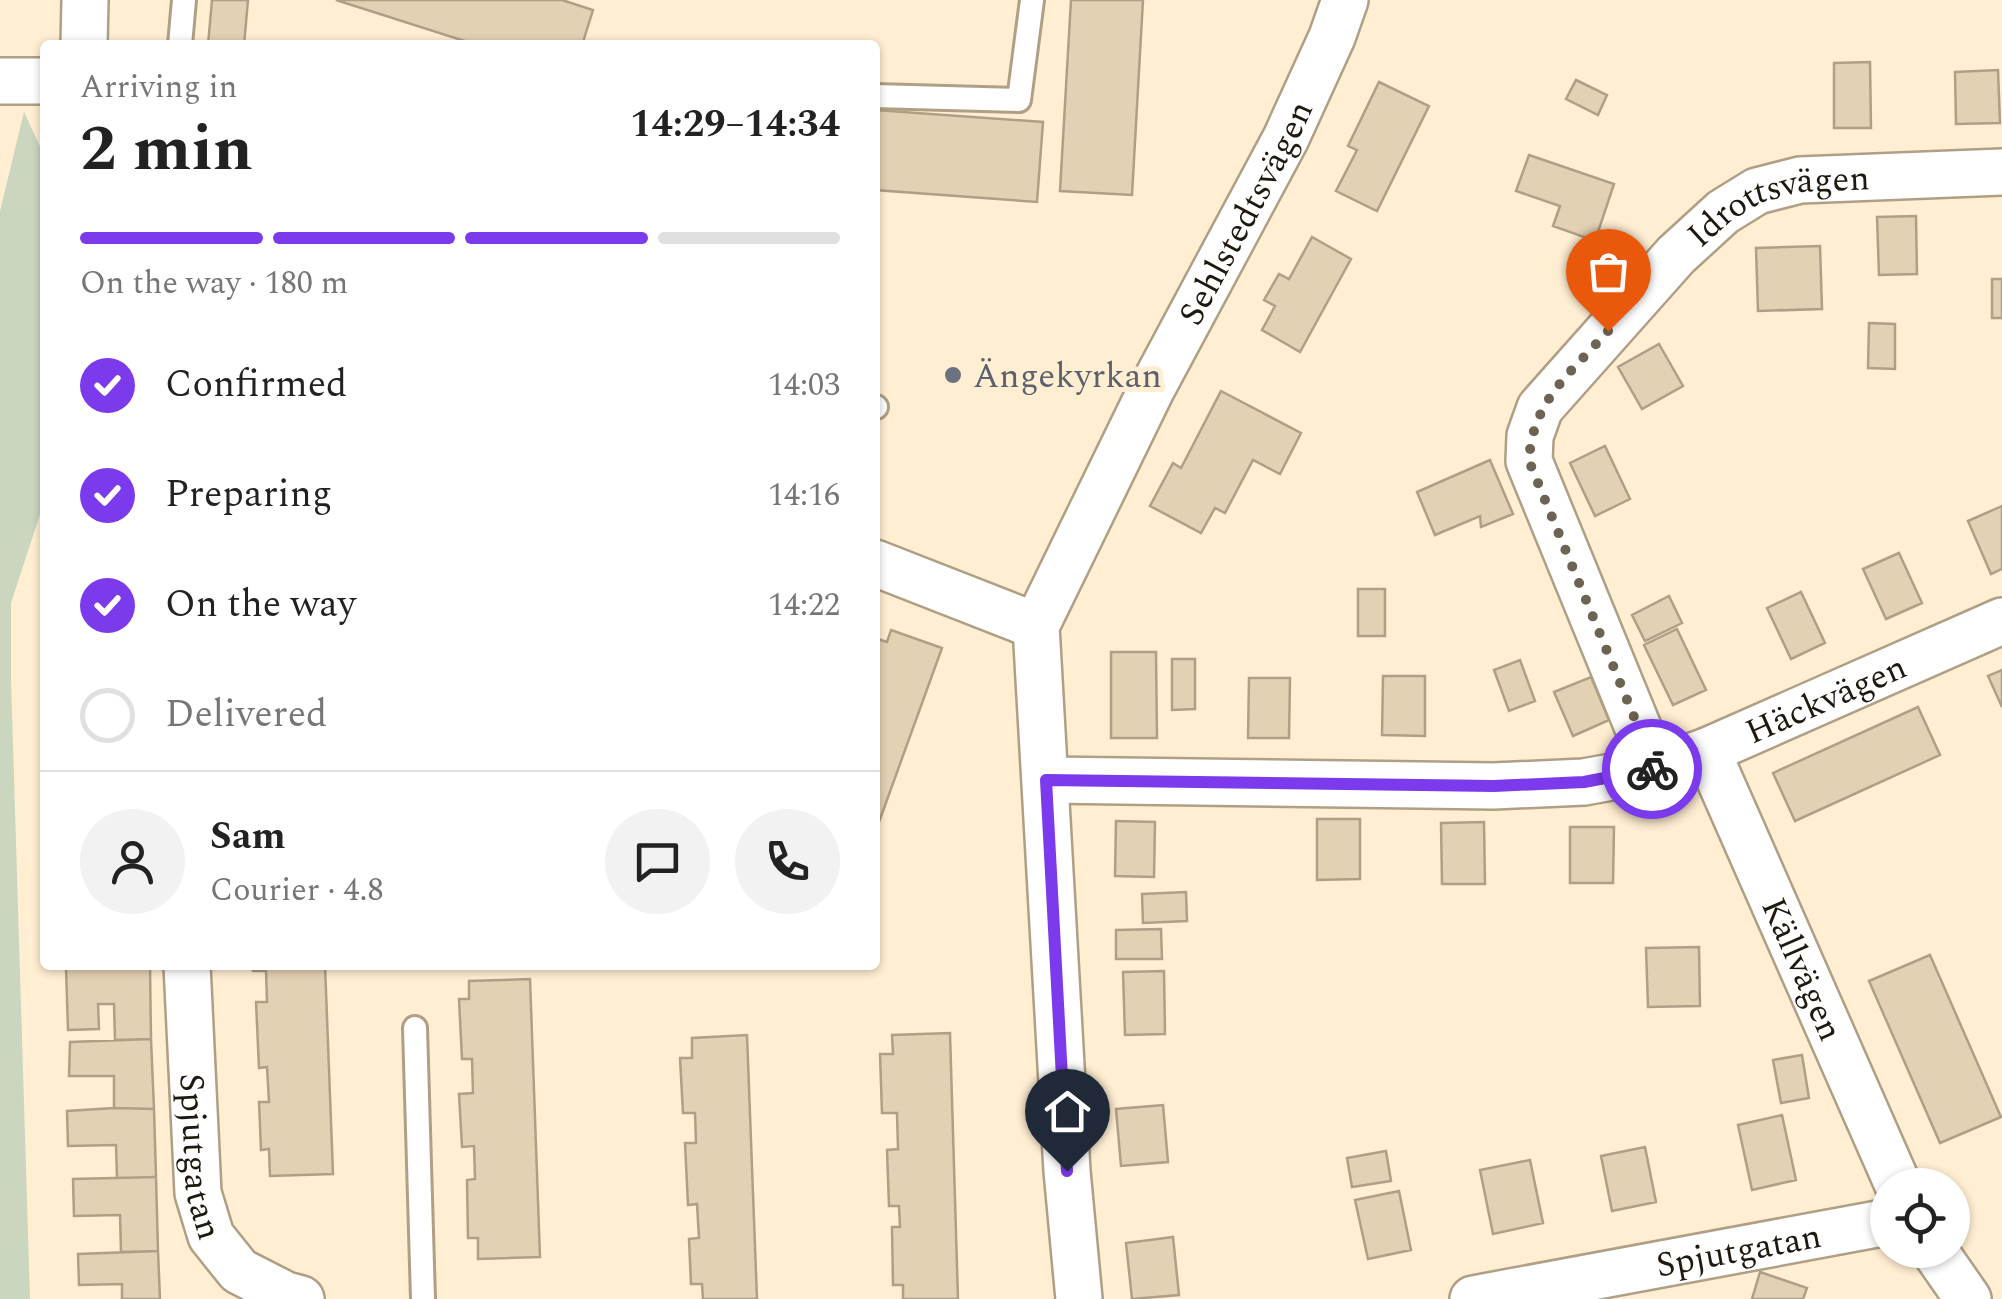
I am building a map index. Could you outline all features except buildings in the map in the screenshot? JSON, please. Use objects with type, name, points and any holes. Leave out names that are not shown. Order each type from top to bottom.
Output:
[{"type":"street","points":[[84,40],[85,0]]},
{"type":"street","name":"Sehlstedtsvägen","points":[[1078,1299],[1067,1171],[1036,626],[1150,390],[1286,138],[1345,0]]},
{"type":"street","points":[[0,81],[40,81]]},
{"type":"street","name":"Idrottsvägen","points":[[1655,768],[1529,461],[1530,436],[1540,408],[1676,255],[1722,212],[1757,191],[1800,180],[2002,172]]},
{"type":"street","points":[[880,566],[1036,626]]},
{"type":"street","name":"Häckvägen","points":[[1046,780],[1494,786],[1584,782],[1655,768],[1707,751],[2002,621]]},
{"type":"street","name":"Källvägen","points":[[1707,751],[1891,1168]]},
{"type":"street","name":"Spjutgatan","points":[[187,970],[198,1193],[211,1236],[239,1270],[286,1295],[302,1299]]},
{"type":"street","name":"Spjutgatan","points":[[1473,1299],[1870,1225]]},
{"type":"street","points":[[1946,1268],[1968,1299]]},
{"type":"lane","points":[[180,40],[184,0]]},
{"type":"lane","points":[[880,96],[1019,100],[1032,0]]},
{"type":"lane","points":[[415,1028],[423,1299]]},
{"type":"green space","points":[[24,112],[40,146],[40,514],[11,603],[11,680],[30,1299],[0,1299],[0,211]]},
{"type":"way so far","points":[[1608,331],[1540,408],[1530,436],[1529,461],[1655,768],[1652,769]]},
{"type":"place","name":"Ängekyrkan","points":[[953,375]]},
{"type":"route","points":[[1067,1171],[1046,780],[1494,786],[1584,782],[1652,769]]}]
